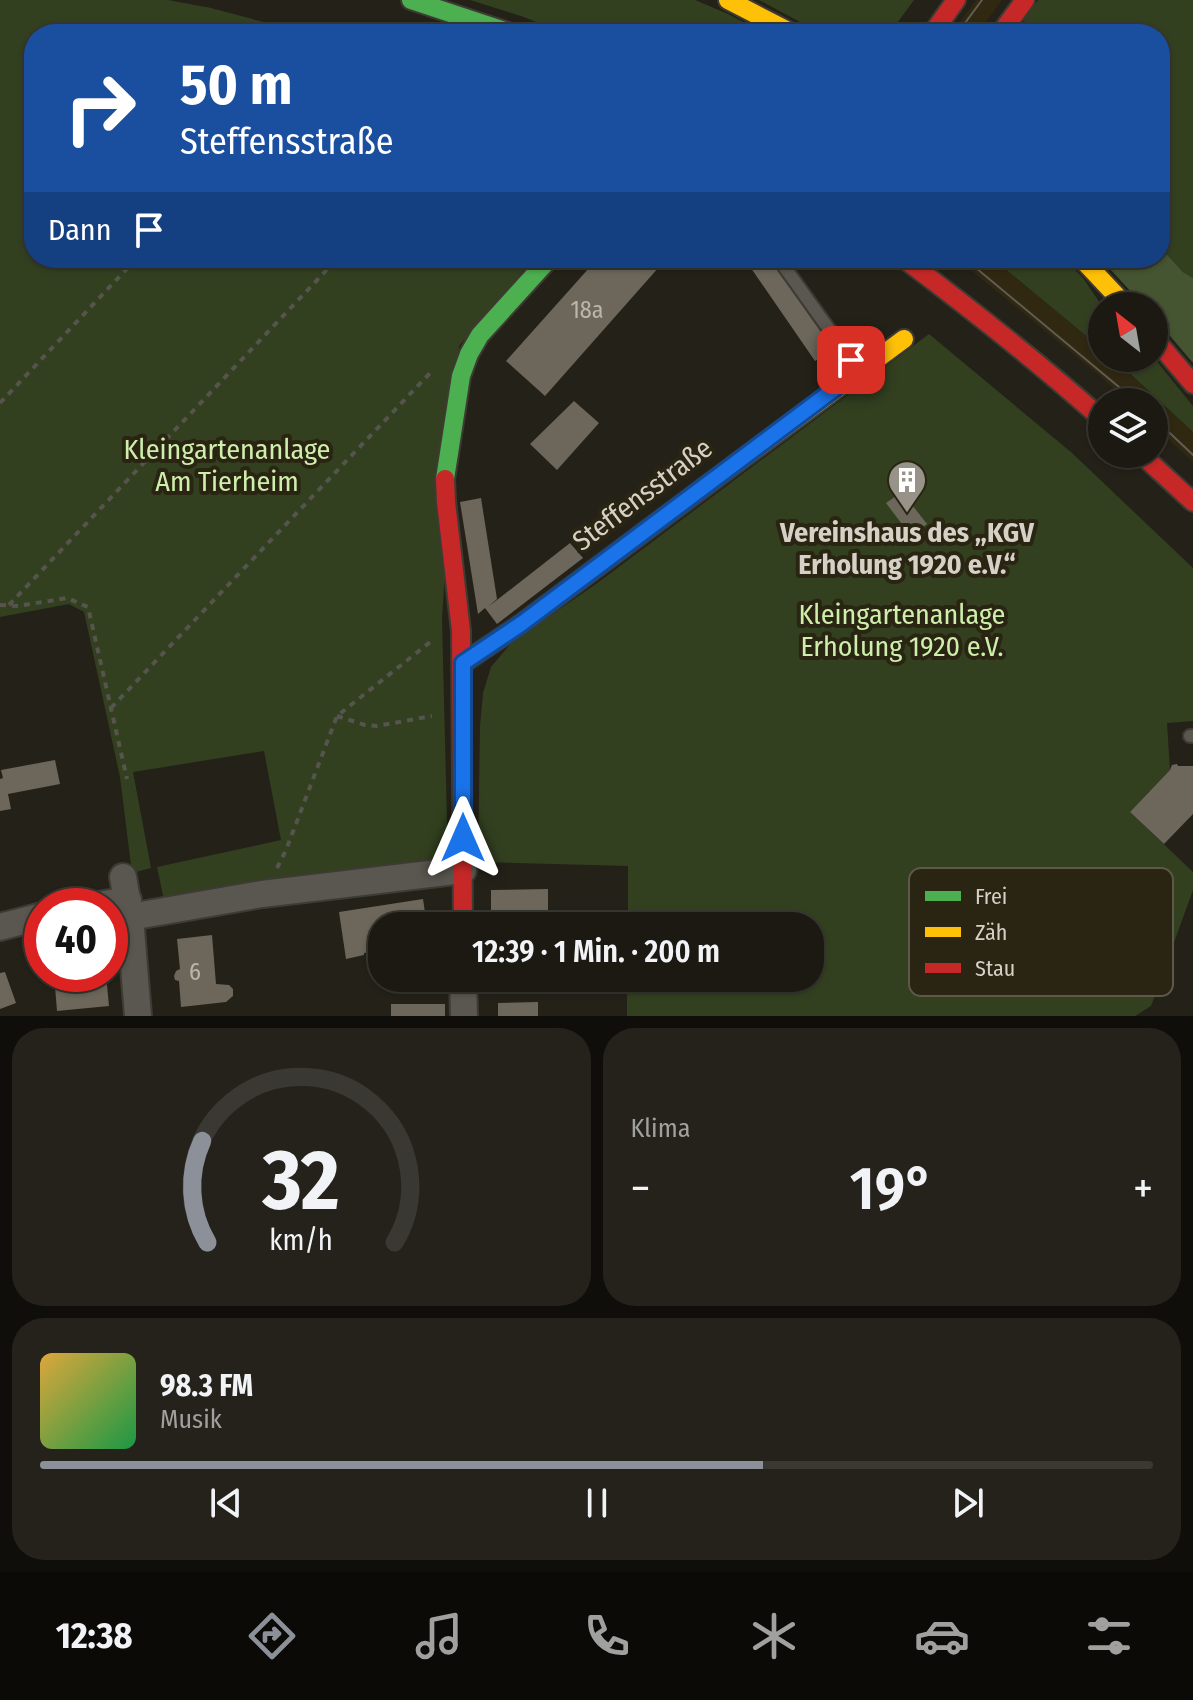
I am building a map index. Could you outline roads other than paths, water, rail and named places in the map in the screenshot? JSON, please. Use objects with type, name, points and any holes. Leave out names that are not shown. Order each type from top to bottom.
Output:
[{"type":"street","points":[[411,0],[484,24]]},
{"type":"street","points":[[728,0],[775,24]]},
{"type":"street","points":[[939,24],[956,0]]},
{"type":"street","points":[[1007,24],[1025,0]]},
{"type":"street","points":[[463,912],[463,663],[445,474],[461,376],[469,354],[480,335],[541,268]]},
{"type":"street","points":[[916,268],[980,316],[1088,407]]},
{"type":"street","points":[[1090,268],[1113,292]]},
{"type":"street","name":"Steffensstraße","points":[[463,663],[521,624],[904,339]]},
{"type":"street","points":[[1168,355],[1193,384]]},
{"type":"street","points":[[1156,468],[1193,502]]},
{"type":"street","points":[[128,898],[262,894],[463,870]]},
{"type":"street","points":[[128,909],[138,1016]]},
{"type":"street","points":[[0,927],[24,921]]},
{"type":"street","points":[[463,992],[464,1016]]},
{"type":"lane","points":[[785,268],[857,372]]},
{"type":"tram line","points":[[964,24],[982,0]]},
{"type":"tram line","points":[[976,268],[1120,388]]},
{"type":"tram line","points":[[1168,431],[1193,455]]},
{"type":"place","name":"Vereinshaus des „KGV Erholung 1920 e.V.“","points":[[907,514]]},
{"type":"park label","name":"Kleingartenanlage Am Tierheim","points":[[227,465]]},
{"type":"park label","name":"Kleingartenanlage Erholung 1920 e.V.","points":[[902,630]]}]
